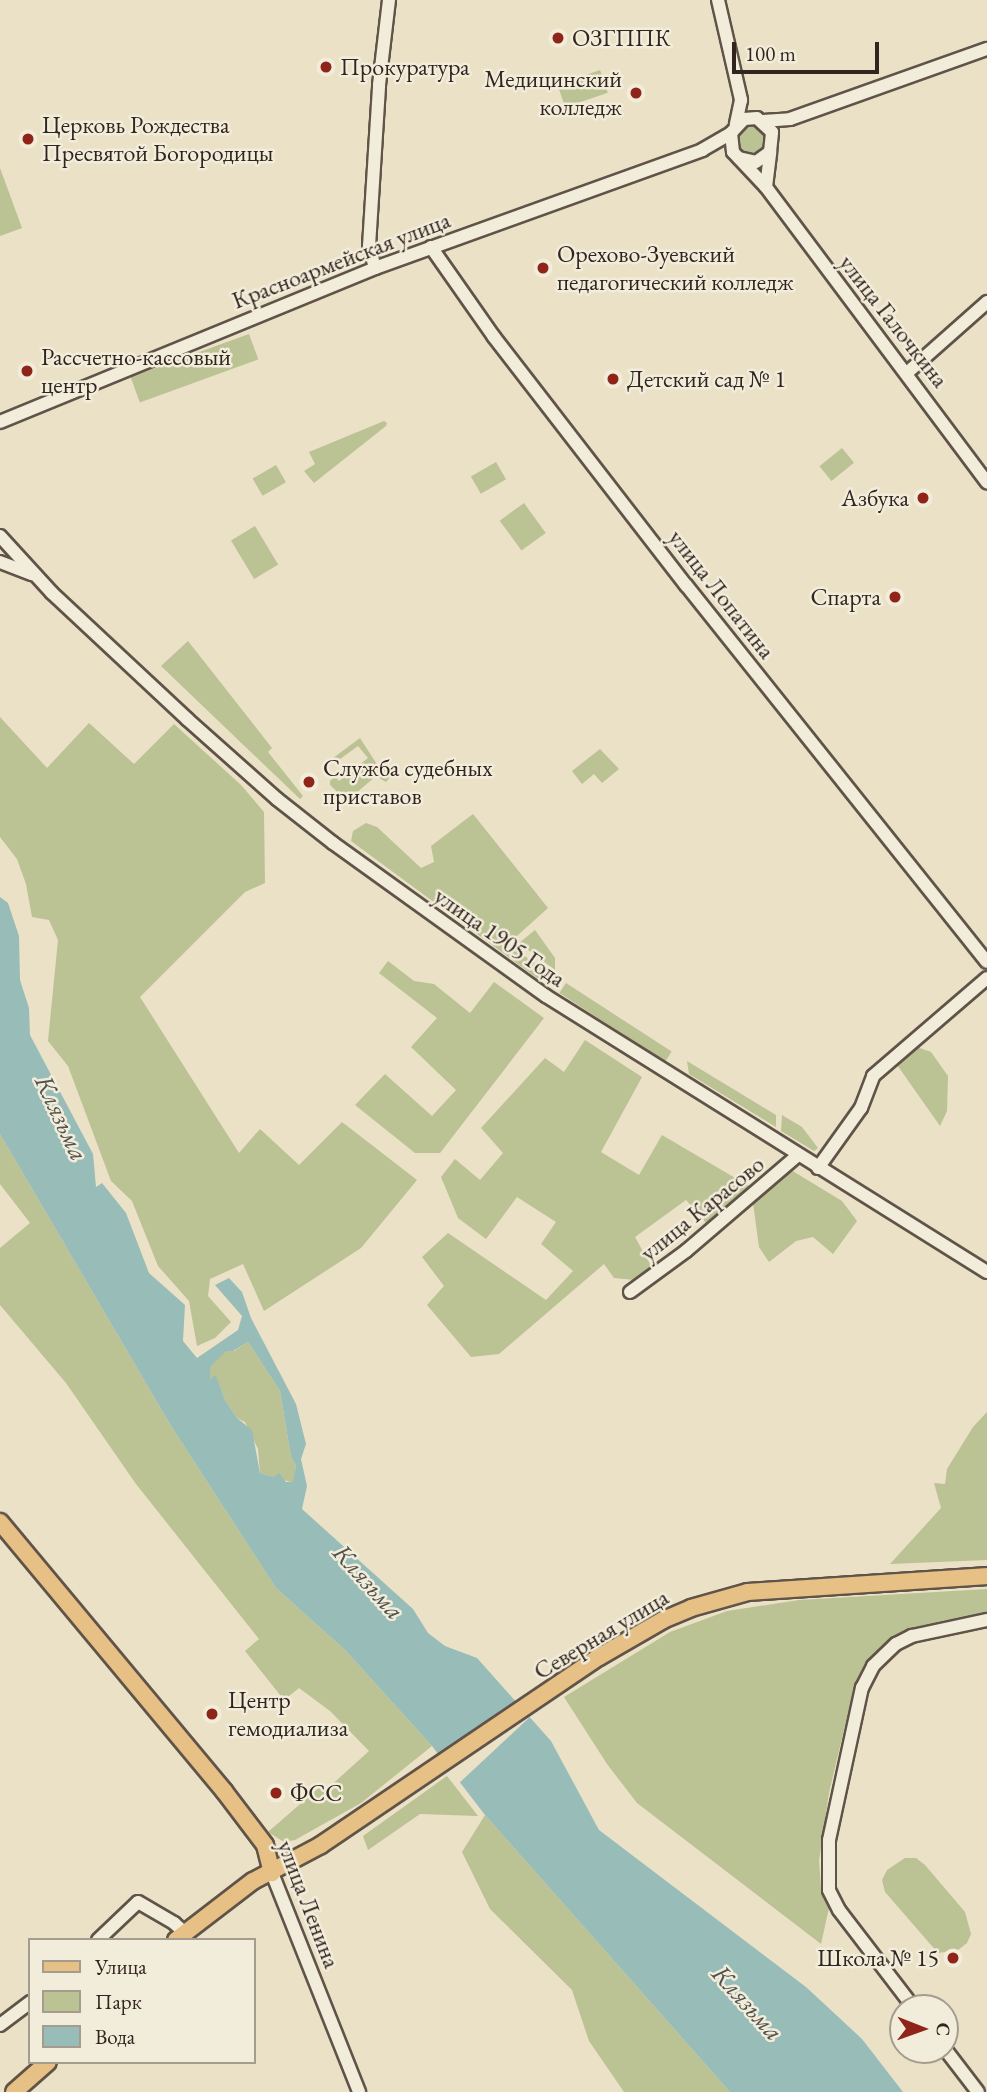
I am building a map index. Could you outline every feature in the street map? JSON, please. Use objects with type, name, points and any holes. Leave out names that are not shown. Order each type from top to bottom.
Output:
[{"type":"main road","name":"улица Ленина","points":[[0,1522],[224,1791],[265,1845],[272,1874]]},
{"type":"main road","name":"Северная улица","points":[[180,1936],[253,1881],[272,1874],[392,1798],[531,1703],[663,1620],[718,1600],[788,1587],[987,1576]]},
{"type":"main road","points":[[14,2092],[46,2064]]},
{"type":"street","points":[[375,268],[369,246],[379,85],[389,0]]},
{"type":"street","points":[[718,0],[741,100],[734,128],[736,155]]},
{"type":"street","points":[[702,150],[744,119],[790,119],[987,49]]},
{"type":"street","points":[[741,100],[773,138]]},
{"type":"street","points":[[766,187],[773,138],[790,119]]},
{"type":"street","points":[[702,150],[736,155],[756,162],[770,152]]},
{"type":"street","name":"Красноармейская улица","points":[[0,422],[375,268],[702,150]]},
{"type":"street","name":"улица Галочкина","points":[[736,155],[766,187],[794,228],[908,372],[987,482]]},
{"type":"street","name":"улица Лопатина","points":[[431,247],[472,308],[686,585],[987,962]]},
{"type":"street","points":[[908,372],[987,302]]},
{"type":"street","name":"улица 1905 Года","points":[[0,536],[35,575],[239,766],[333,844],[546,996],[987,1272]]},
{"type":"street","points":[[0,562],[35,575]]},
{"type":"street","points":[[818,1168],[861,1108],[873,1076],[987,978]]},
{"type":"street","name":"улица Карасово","points":[[630,1292],[686,1251],[798,1155]]},
{"type":"street","points":[[903,1994],[839,1910],[829,1890],[829,1840],[838,1792],[862,1688],[873,1666],[896,1644],[912,1636],[987,1620]]},
{"type":"street","name":"улица Ленина","points":[[272,1874],[359,2092]]},
{"type":"street","points":[[100,1938],[138,1902],[174,1923],[180,1936]]},
{"type":"street","points":[[0,2025],[28,2004]]},
{"type":"street","points":[[957,2064],[978,2092]]},
{"type":"green space","points":[[600,70],[608,93],[565,107],[557,85]]},
{"type":"green space","points":[[751,125],[762,129],[766,140],[762,151],[751,155],[740,151],[736,140],[740,129]]},
{"type":"green space","points":[[0,168],[22,228],[0,236]]},
{"type":"green space","points":[[249,334],[258,359],[140,402],[131,377]]},
{"type":"green space","points":[[384,421],[386,426],[314,483],[304,471],[315,464],[309,452]]},
{"type":"green space","points":[[842,448],[854,463],[831,481],[819,466]]},
{"type":"green space","points":[[496,462],[506,479],[481,494],[471,476]]},
{"type":"green space","points":[[276,465],[286,482],[263,496],[253,478]]},
{"type":"green space","points":[[524,503],[546,533],[521,551],[500,521]]},
{"type":"green space","points":[[255,526],[278,565],[254,579],[231,540]]},
{"type":"green space","points":[[188,641],[272,748],[268,752],[303,796],[300,799],[161,666]]},
{"type":"green space","points":[[0,717],[47,768],[89,723],[134,764],[174,724],[241,785],[264,812],[265,883],[245,892],[140,997],[239,1153],[260,1129],[299,1165],[342,1122],[417,1180],[361,1248],[264,1311],[243,1264],[210,1279],[208,1296],[231,1322],[215,1338],[197,1346],[189,1301],[158,1266],[132,1201],[111,1181],[68,1066],[48,1041],[58,940],[49,920],[32,917],[26,884],[17,859],[0,837]]},
{"type":"green space","points":[[360,738],[378,766],[386,768],[391,776],[386,782],[376,776],[347,801],[330,785],[330,781],[335,776],[339,781],[368,758],[358,746],[336,762],[333,758]]},
{"type":"green space","points":[[600,749],[619,769],[602,783],[594,774],[582,784],[572,771]]},
{"type":"green space","points":[[473,814],[548,908],[507,945],[551,973],[541,981],[351,841],[353,831],[366,823],[377,827],[421,868],[434,862],[431,846]]},
{"type":"green space","points":[[535,930],[555,958],[555,970],[519,943]]},
{"type":"green space","points":[[388,961],[414,981],[434,984],[470,1013],[494,982],[544,1018],[440,1153],[415,1153],[355,1105],[385,1074],[432,1116],[456,1090],[411,1047],[437,1018],[379,973]]},
{"type":"green space","points":[[566,983],[672,1052],[665,1062],[559,993]]},
{"type":"green space","points":[[585,1040],[642,1077],[601,1152],[639,1175],[662,1135],[754,1189],[707,1224],[686,1200],[635,1237],[651,1266],[635,1280],[614,1278],[604,1264],[499,1354],[471,1357],[427,1305],[444,1286],[422,1257],[448,1233],[546,1300],[573,1271],[541,1244],[556,1222],[517,1197],[486,1239],[458,1218],[441,1177],[455,1159],[480,1180],[503,1153],[481,1128],[545,1058],[564,1072]]},
{"type":"green space","points":[[914,1046],[931,1052],[948,1076],[947,1111],[940,1126],[895,1062]]},
{"type":"green space","points":[[687,1061],[776,1115],[776,1127],[689,1074]]},
{"type":"green space","points":[[782,1115],[802,1127],[818,1148],[814,1151],[781,1131]]},
{"type":"green space","points":[[0,1134],[171,1426],[276,1588],[345,1650],[432,1746],[361,1803],[295,1840],[284,1842],[268,1832],[322,1785],[327,1789],[369,1751],[330,1711],[299,1688],[284,1700],[245,1651],[259,1639],[136,1484],[66,1383],[0,1305],[0,1248],[30,1223],[0,1184]]},
{"type":"green space","points":[[791,1170],[842,1201],[857,1221],[833,1254],[813,1237],[796,1241],[769,1262],[759,1247],[753,1203]]},
{"type":"green space","points":[[248,1342],[280,1391],[291,1457],[296,1466],[294,1483],[260,1473],[258,1449],[245,1422],[237,1418],[225,1400],[216,1376],[210,1379],[209,1367],[226,1350],[234,1351]]},
{"type":"green space","points":[[987,1412],[987,1560],[890,1564],[941,1508],[934,1483],[945,1484],[947,1469],[973,1427]]},
{"type":"green space","points":[[987,1589],[987,1615],[941,1621],[891,1637],[864,1665],[855,1683],[829,1793],[819,1861],[821,1887],[829,1908],[821,1944],[637,1803],[607,1764],[564,1697],[670,1632],[727,1611],[799,1600]]},
{"type":"green space","points":[[447,1776],[478,1816],[420,1814],[368,1850],[363,1836]]},
{"type":"green space","points":[[485,1815],[730,2092],[624,2092],[589,2041],[572,1990],[490,1909],[462,1852]]},
{"type":"green space","points":[[905,1858],[916,1858],[925,1865],[965,1912],[971,1934],[967,1943],[958,1950],[938,1953],[885,1892],[882,1880],[887,1870]]},
{"type":"water","name":"Клязьма","points":[[0,897],[8,903],[19,936],[20,980],[29,1008],[30,1035],[93,1154],[96,1187],[102,1183],[126,1213],[149,1273],[185,1305],[183,1341],[197,1358],[238,1330],[242,1316],[215,1285],[229,1278],[242,1292],[251,1318],[296,1404],[306,1444],[301,1459],[307,1486],[302,1509],[413,1609],[428,1633],[445,1646],[477,1658],[551,1741],[599,1830],[806,1987],[862,2039],[903,2092],[730,2092],[485,1815],[432,1746],[345,1650],[276,1588],[171,1426],[0,1134]],"holes":[[[248,1342],[280,1391],[291,1457],[296,1466],[293,1482],[286,1482],[279,1473],[274,1477],[260,1473],[252,1430],[237,1418],[225,1400],[216,1375],[210,1379],[210,1367],[226,1351],[233,1351]]]},
{"type":"pier","points":[[517,1699],[532,1715],[459,1783],[444,1767]]},
{"type":"place","name":"ОЗГППК","points":[[558,38]]},
{"type":"place","name":"Прокуратура","points":[[326,67]]},
{"type":"place","name":"Медицинский колледж","points":[[636,93]]},
{"type":"place","name":"Церковь Рождества Пресвятой Богородицы","points":[[28,139]]},
{"type":"place","name":"Орехово-Зуевский педагогический колледж","points":[[543,268]]},
{"type":"place","name":"Рассчетно-кассовый центр","points":[[27,371]]},
{"type":"place","name":"Детский сад № 1","points":[[613,379]]},
{"type":"place","name":"Азбука","points":[[923,498]]},
{"type":"place","name":"Спарта","points":[[895,597]]},
{"type":"place","name":"Служба судебных приставов","points":[[309,782]]},
{"type":"place","name":"Центр гемодиализа","points":[[212,1714]]},
{"type":"place","name":"ФСС","points":[[276,1793]]},
{"type":"place","name":"Школа № 15","points":[[953,1958]]}]
